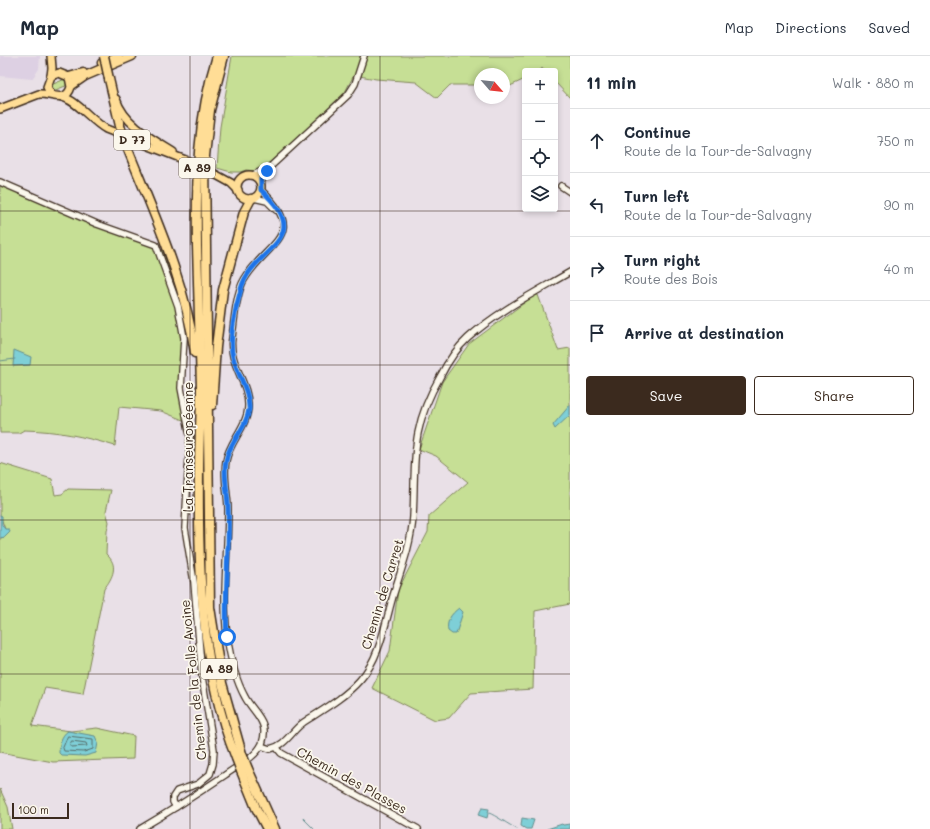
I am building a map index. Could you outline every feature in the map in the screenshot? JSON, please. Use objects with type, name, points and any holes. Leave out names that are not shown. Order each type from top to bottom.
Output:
[{"type":"highway","points":[[104,56],[120,126],[127,147],[178,274],[192,334],[197,380],[201,391]]},
{"type":"highway","points":[[68,81],[118,56]]},
{"type":"highway","points":[[68,81],[85,76],[132,56]]},
{"type":"highway","name":"La Transeuropéenne","points":[[217,56],[205,98],[200,127],[196,173],[201,391],[199,471],[205,626],[219,705],[239,756],[256,808],[267,829]]},
{"type":"highway","name":"La Transeuropéenne","points":[[224,56],[210,110],[205,156],[210,607],[222,683],[239,756]]},
{"type":"highway","points":[[207,420],[211,410],[216,347],[223,290],[244,212],[253,199]]},
{"type":"highway","name":"La Transeuropéenne","points":[[244,770],[275,829]]},
{"type":"main road","points":[[0,104],[40,90],[47,84],[51,76],[52,56]]},
{"type":"main road","points":[[0,108],[39,94],[51,94],[62,97],[68,94],[68,81],[52,56]]},
{"type":"main road","points":[[51,76],[68,81]]},
{"type":"main road","name":"D 77","points":[[62,97],[69,99],[93,121],[106,129],[190,162],[160,143],[129,120],[118,104],[110,78]]},
{"type":"main road","name":"D 77","points":[[68,81],[82,111]]},
{"type":"main road","points":[[47,84],[51,94]]},
{"type":"main road","points":[[214,173],[235,178],[253,176],[259,180],[261,187],[253,199],[244,198],[231,183],[214,173]]},
{"type":"main road","points":[[238,190],[238,182],[243,177]]},
{"type":"street","points":[[140,829],[176,807],[252,756],[260,746],[264,735],[263,723],[245,698],[227,637],[225,610],[228,507],[225,464],[229,449],[242,426],[249,409],[248,397],[233,358],[231,347],[241,288],[250,272],[276,244],[283,227],[284,221],[281,211],[261,187],[263,176],[348,95],[355,84],[364,56]]},
{"type":"street","points":[[253,176],[272,166]]},
{"type":"street","name":"Chemin de la Folle Avoine","points":[[0,182],[97,224],[156,245],[178,306],[184,338],[181,388],[190,436],[189,480],[185,528],[194,582],[202,677],[212,732],[214,755],[212,769],[207,776],[198,784],[177,791],[174,794],[173,802],[176,807]]},
{"type":"street","points":[[561,186],[570,192]]},
{"type":"street","points":[[253,199],[261,199],[273,206],[278,213],[283,227]]},
{"type":"street","name":"Chemin de Carret","points":[[277,748],[284,744],[304,722],[350,690],[361,679],[377,651],[409,550],[413,515],[414,454],[421,418],[426,403],[448,363],[467,338],[476,331],[523,299],[570,272]]},
{"type":"street","points":[[260,746],[270,749],[277,748]]},
{"type":"street","name":"Chemin des Plasses","points":[[277,748],[281,753],[418,829]]},
{"type":"shaded area","points":[[0,56],[40,56],[39,69],[32,79],[0,76]]},
{"type":"green space","points":[[232,56],[570,56],[570,98],[558,85],[558,68],[522,68],[522,80],[510,86],[510,68],[474,68],[474,85],[450,85],[437,98],[416,82],[376,79],[354,75],[345,92],[300,136],[263,168],[255,171],[246,170],[231,172],[217,168],[220,127]]},
{"type":"green space","points":[[65,79],[68,85],[53,91],[51,85]]},
{"type":"green space","points":[[0,184],[91,223],[163,250],[179,296],[184,388],[191,421],[195,425],[161,411],[119,407],[115,446],[92,439],[59,433],[24,430],[19,433],[0,433]]},
{"type":"green space","points":[[538,295],[558,350],[570,348],[570,604],[535,611],[533,689],[471,693],[449,718],[435,720],[372,688],[390,651],[398,590],[428,532],[429,516],[468,482],[436,456],[419,449],[442,382],[469,344],[532,297]]},
{"type":"green space","points":[[0,463],[52,479],[55,495],[62,494],[68,489],[111,490],[106,511],[109,522],[106,554],[112,562],[113,571],[110,580],[104,589],[83,694],[45,688],[32,726],[71,731],[97,728],[134,736],[133,759],[53,762],[0,752],[0,538],[5,537],[5,529],[0,515]]},
{"type":"green space","points":[[0,789],[8,807],[12,829],[0,829]]},
{"type":"water","points":[[14,350],[31,357],[30,365],[13,366]]},
{"type":"water","points":[[570,405],[570,415],[555,429],[553,425]]},
{"type":"water","points":[[0,515],[2,516],[2,525],[5,529],[9,529],[10,532],[5,537],[0,538]]},
{"type":"water","points":[[459,608],[463,612],[456,634],[452,634],[448,631],[448,621],[451,615]]},
{"type":"water","points":[[68,731],[95,736],[98,743],[96,753],[85,756],[61,755],[59,753],[59,747],[64,735]]},
{"type":"water","points":[[482,808],[489,809],[487,818],[478,815]]},
{"type":"water","points":[[522,818],[534,820],[531,829],[526,829],[521,826]]},
{"type":"water","points":[[562,824],[570,824],[570,829],[547,829]]},
{"type":"waterway","points":[[0,361],[15,359]]},
{"type":"waterway","points":[[489,813],[517,829]]},
{"type":"waterway","points":[[303,818],[314,829]]},
{"type":"route","points":[[227,637],[225,610],[228,507],[225,464],[229,449],[242,426],[249,409],[248,397],[233,358],[231,340],[243,281],[276,244],[282,231],[284,221],[281,211],[277,205],[261,190],[261,179],[267,171]]}]
